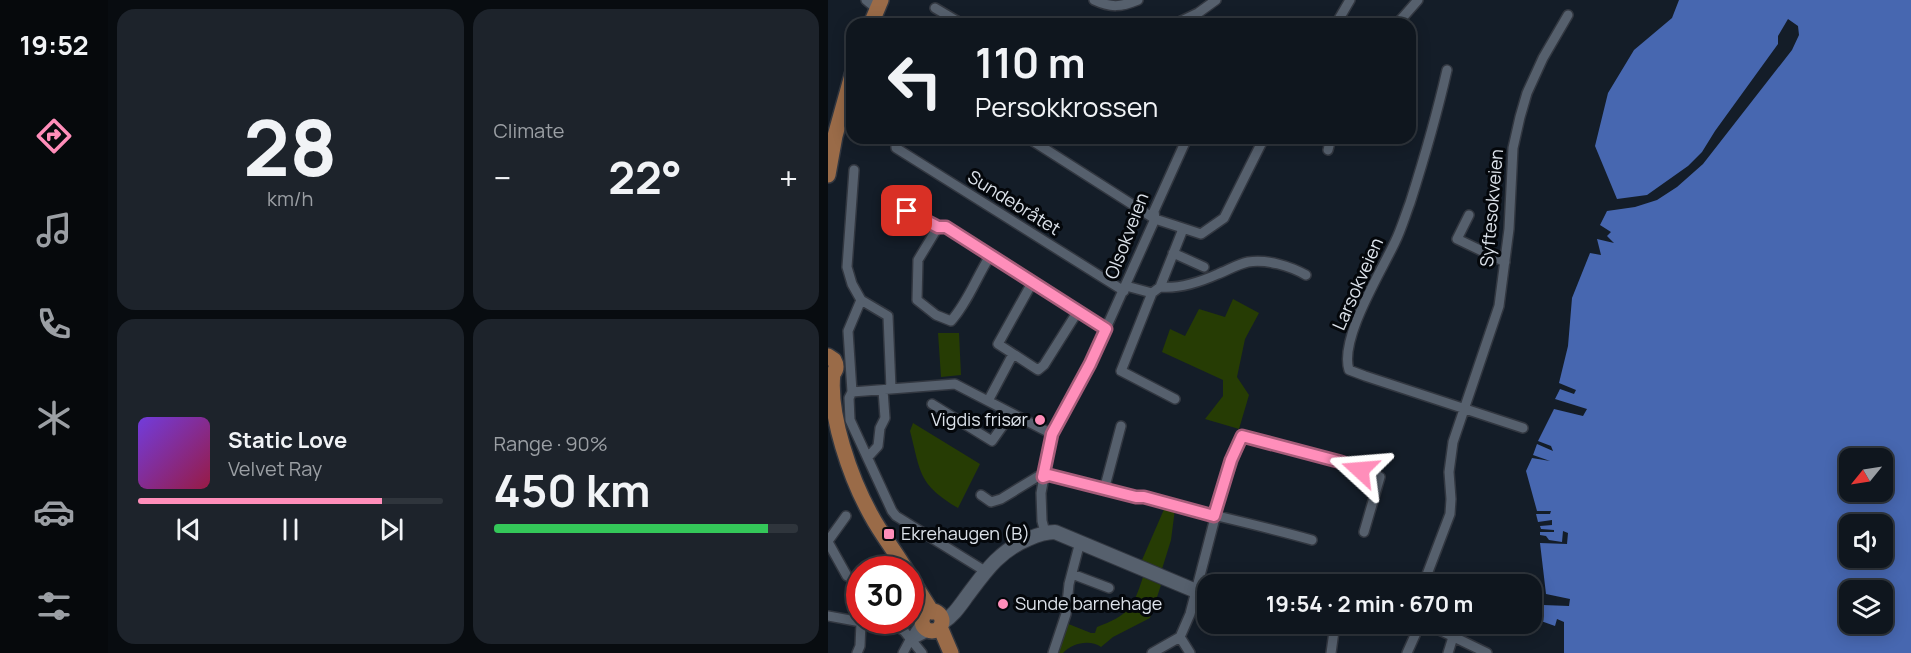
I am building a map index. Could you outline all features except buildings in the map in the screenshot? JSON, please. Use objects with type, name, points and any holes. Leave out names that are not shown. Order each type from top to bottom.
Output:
[{"type":"main road","points":[[872,18],[874,3]]},
{"type":"main road","points":[[828,175],[831,136],[846,92]]},
{"type":"main road","points":[[829,354],[836,363],[831,375],[835,416],[849,467],[872,517],[897,556]]},
{"type":"main road","points":[[828,409],[838,448],[860,504],[891,556]]},
{"type":"main road","points":[[924,606],[945,653]]},
{"type":"main road","points":[[924,613],[951,653]]},
{"type":"street","points":[[1094,0],[1106,5],[1122,7],[1138,0]]},
{"type":"street","points":[[1187,18],[1215,0]]},
{"type":"street","points":[[1340,18],[1350,0]]},
{"type":"street","points":[[1402,18],[1418,0]]},
{"type":"street","points":[[935,8],[952,18]]},
{"type":"street","name":"Syftesokveien","points":[[1427,574],[1450,514],[1450,456],[1458,426],[1499,306],[1505,262],[1511,166],[1520,117],[1527,93],[1543,58],[1568,15]]},
{"type":"street","name":"Larsokveien","points":[[1447,70],[1409,204],[1396,240],[1375,279],[1355,327],[1346,358],[1349,370],[1523,428]]},
{"type":"street","name":"Sundebråtet","points":[[896,144],[896,148],[1125,289]]},
{"type":"street","points":[[1037,144],[1155,219],[1201,234],[1224,218],[1261,144]]},
{"type":"street","name":"Olsokveien","points":[[1045,532],[1042,521],[1041,493],[1052,434],[1090,364],[1125,289],[1155,219],[1154,211],[1184,144]]},
{"type":"street","points":[[1328,150],[1330,144]]},
{"type":"street","points":[[854,170],[847,267],[852,284],[861,300],[888,316],[885,418],[880,428],[878,446],[868,457]]},
{"type":"street","points":[[907,211],[938,227],[946,227],[1106,329]]},
{"type":"street","points":[[1469,215],[1458,239],[1505,262]]},
{"type":"street","points":[[938,227],[918,260],[916,300],[936,315],[951,321],[958,314],[990,256]]},
{"type":"street","points":[[1175,399],[1121,371],[1183,229]]},
{"type":"street","points":[[1173,253],[1204,267]]},
{"type":"street","points":[[1125,289],[1156,290],[1188,284],[1249,262],[1275,264],[1306,275]]},
{"type":"street","points":[[1032,283],[998,344],[1038,370],[1041,369],[1078,311]]},
{"type":"street","points":[[861,300],[848,330],[852,392],[849,398],[850,420],[896,516],[985,571]]},
{"type":"street","points":[[987,401],[1013,354]]},
{"type":"street","points":[[852,392],[957,385],[1052,434]]},
{"type":"street","points":[[932,404],[992,441],[1011,414]]},
{"type":"street","points":[[1104,490],[1121,426]]},
{"type":"street","points":[[1204,574],[1214,516],[1231,460],[1242,436],[1341,462],[1380,477],[1364,532]]},
{"type":"street","points":[[981,495],[992,502],[1004,502],[1037,477],[1049,475],[1104,490],[1144,497],[1214,516],[1271,528],[1312,540]]},
{"type":"street","points":[[846,516],[828,541],[846,574]]},
{"type":"street","points":[[903,653],[912,640],[932,622],[953,616],[985,571],[1005,550],[1045,532],[1055,532],[1197,592]]},
{"type":"street","points":[[1053,653],[1066,614],[1080,542]]},
{"type":"street","points":[[1072,574],[1109,588]]},
{"type":"street","points":[[1152,653],[1180,637],[1197,601]]},
{"type":"street","points":[[828,616],[846,619]]},
{"type":"street","points":[[857,653],[863,634]]},
{"type":"street","points":[[907,634],[922,653]]},
{"type":"street","points":[[1331,653],[1334,634]]},
{"type":"street","points":[[1407,653],[1416,634]]},
{"type":"street","points":[[1447,634],[1486,653]]},
{"type":"street","points":[[1180,637],[1190,653]]},
{"type":"street","points":[[1448,653],[1453,637]]},
{"type":"green space","points":[[1233,299],[1259,313],[1245,339],[1237,377],[1249,395],[1239,429],[1205,419],[1223,396],[1223,380],[1162,352],[1170,329],[1185,336],[1199,309],[1225,317]]},
{"type":"green space","points":[[938,333],[959,333],[961,375],[941,377]]},
{"type":"green space","points":[[913,423],[980,464],[958,508],[935,492],[923,476],[910,431]]},
{"type":"green space","points":[[1165,507],[1175,509],[1171,540],[1162,569],[1142,560]]},
{"type":"green space","points":[[1143,577],[1161,585],[1150,618],[1113,637],[1101,647],[1092,643],[1081,643],[1063,653],[1057,653],[1066,623],[1095,633],[1097,627],[1123,614],[1128,609]]},
{"type":"water","points":[[1679,0],[1911,0],[1911,653],[1564,653],[1564,622],[1557,619],[1555,626],[1542,621],[1543,605],[1569,606],[1570,599],[1546,594],[1540,543],[1567,544],[1568,533],[1563,531],[1562,542],[1549,540],[1546,536],[1540,535],[1540,532],[1554,532],[1554,530],[1541,529],[1540,526],[1552,525],[1552,520],[1538,522],[1536,514],[1550,514],[1551,511],[1537,511],[1526,471],[1532,458],[1550,461],[1533,455],[1537,444],[1553,451],[1551,446],[1538,441],[1554,409],[1583,416],[1587,409],[1555,399],[1560,389],[1574,394],[1576,390],[1559,383],[1568,346],[1572,298],[1590,253],[1601,255],[1597,239],[1614,243],[1607,236],[1611,232],[1600,225],[1607,211],[1635,207],[1657,200],[1677,187],[1703,164],[1792,50],[1799,35],[1798,26],[1788,19],[1778,36],[1778,44],[1702,152],[1688,166],[1647,195],[1617,199],[1595,146],[1608,93],[1634,50],[1672,18]]},
{"type":"place","name":"Vigdis frisør","points":[[1040,420]]},
{"type":"place","name":"Ekrehaugen (B)","points":[[889,534]]},
{"type":"place","name":"Sunde barnehage","points":[[1003,604]]},
{"type":"route","points":[[907,211],[938,227],[946,227],[1106,329],[1084,376],[1059,417],[1052,434],[1043,477],[1049,475],[1214,516],[1231,460],[1242,436],[1341,462],[1360,470]]}]
